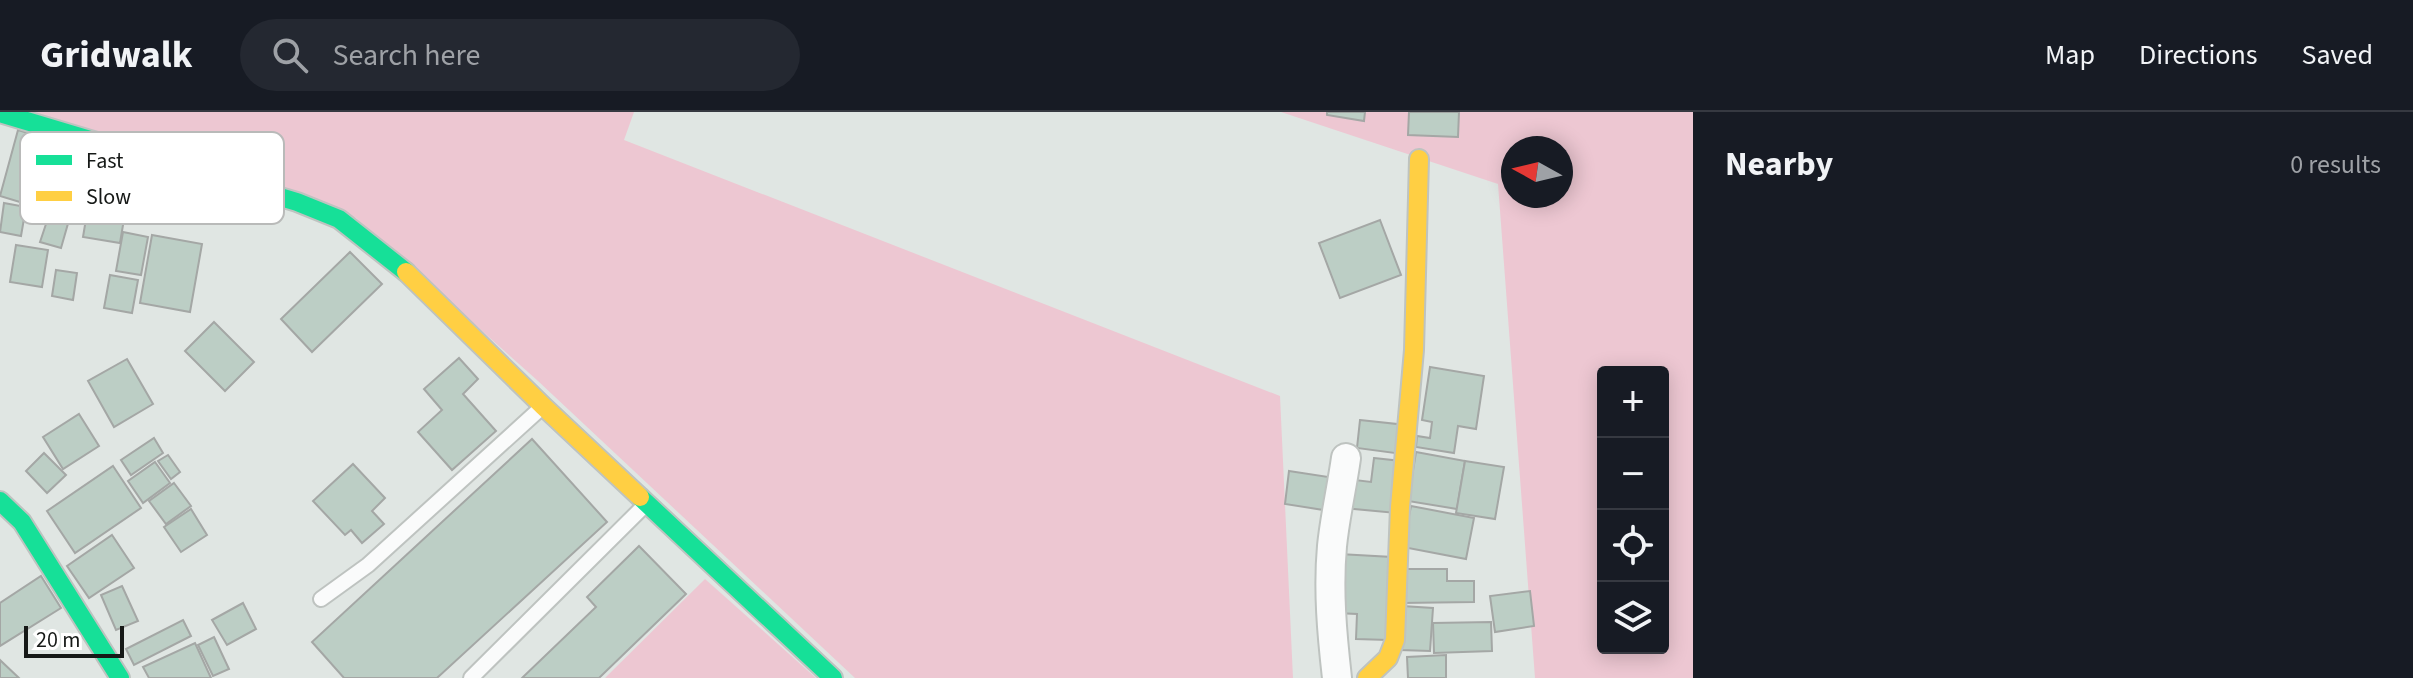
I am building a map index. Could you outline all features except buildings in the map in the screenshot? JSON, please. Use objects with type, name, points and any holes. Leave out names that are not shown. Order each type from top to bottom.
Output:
[{"type":"street","points":[[0,113],[63,132]]},
{"type":"street","points":[[1367,678],[1388,658],[1395,640],[1400,507],[1414,350],[1419,159]]},
{"type":"street","points":[[284,198],[339,219],[390,257],[646,504],[833,678]]},
{"type":"street","points":[[1337,678],[1331,569],[1346,458]]},
{"type":"street","points":[[0,501],[22,522],[120,678]]},
{"type":"lane","points":[[321,599],[368,565],[543,406]]},
{"type":"lane","points":[[471,678],[646,504]]},
{"type":"shaded area","points":[[34,112],[634,112],[624,140],[1280,396],[1293,678],[855,678],[538,381],[356,218],[284,194],[284,132],[95,132]]},
{"type":"shaded area","points":[[1281,112],[1693,112],[1693,678],[1535,678],[1498,184]]},
{"type":"shaded area","points":[[705,579],[816,678],[605,678]]},
{"type":"traffic: fast","points":[[0,113],[63,132]]},
{"type":"traffic: fast","points":[[284,198],[339,219],[406,272]]},
{"type":"traffic: fast","points":[[640,497],[833,678]]},
{"type":"traffic: fast","points":[[0,501],[22,522],[120,678]]},
{"type":"traffic: slow","points":[[1367,678],[1388,658],[1395,640],[1400,507],[1414,350],[1419,159]]},
{"type":"traffic: slow","points":[[406,272],[640,497]]}]
